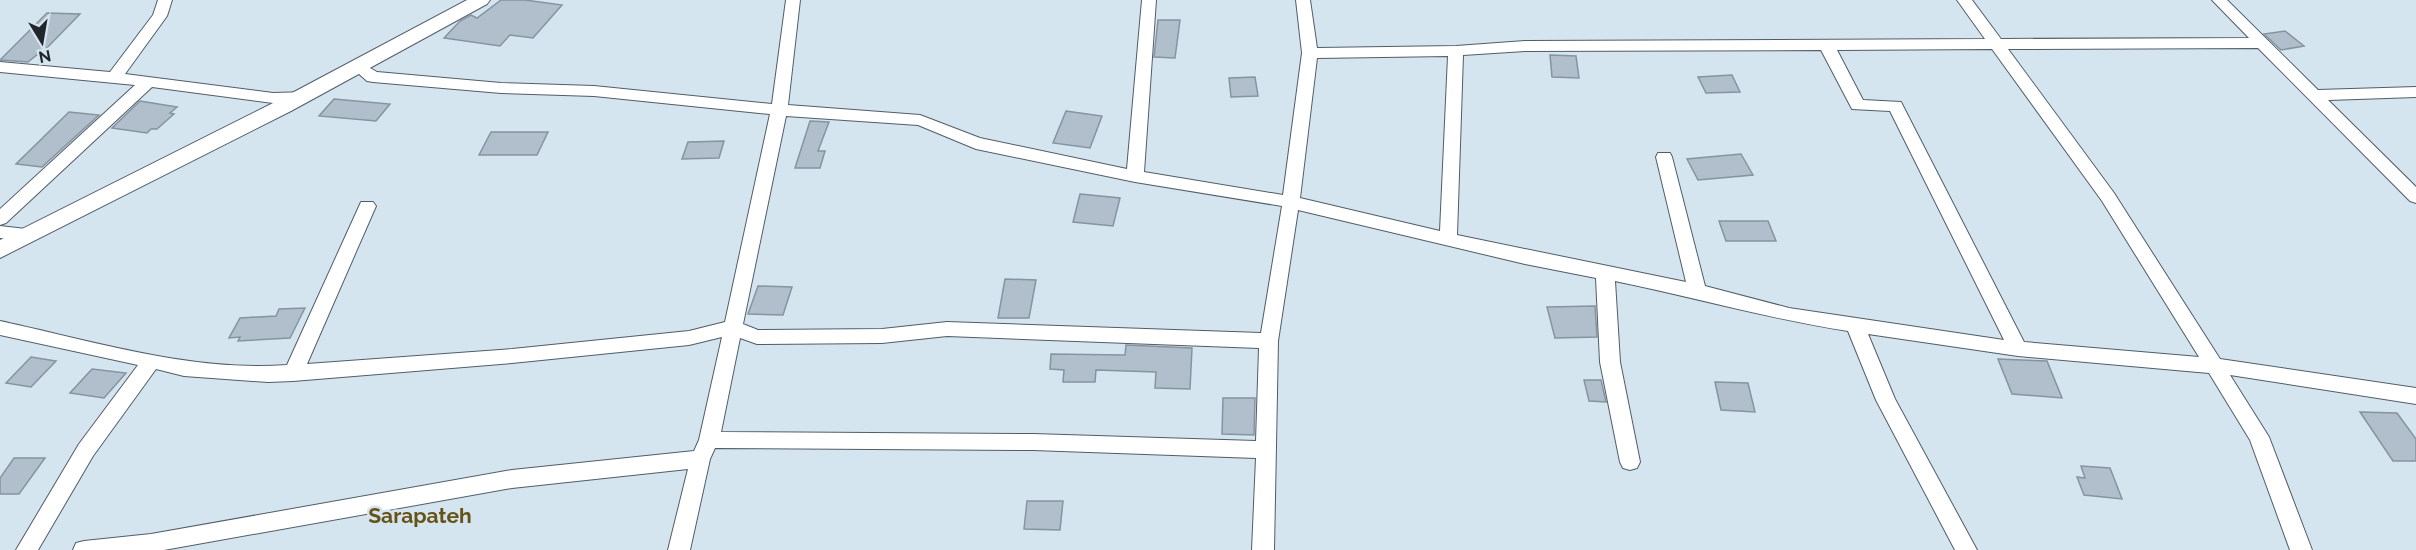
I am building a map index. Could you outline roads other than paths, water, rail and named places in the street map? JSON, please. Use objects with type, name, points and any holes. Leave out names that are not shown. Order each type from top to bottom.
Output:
[{"type":"street","points":[[116,77],[160,16],[165,0]]},
{"type":"street","points":[[0,250],[303,96],[481,0]]},
{"type":"street","points":[[679,550],[700,459],[709,440],[779,110],[793,0]]},
{"type":"street","points":[[1136,176],[1149,0]]},
{"type":"street","points":[[1263,550],[1269,341],[1292,202],[1310,53],[1303,0]]},
{"type":"street","points":[[1964,0],[2108,197],[2259,437],[2301,550]]},
{"type":"street","points":[[2219,0],[2416,197]]},
{"type":"street","points":[[1310,53],[1456,51],[1525,46],[2264,43]]},
{"type":"street","points":[[1826,44],[1858,105],[1895,105],[2018,349]]},
{"type":"street","points":[[1448,238],[1456,51]]},
{"type":"street","points":[[358,66],[373,77],[501,88],[594,91],[779,110],[920,120],[976,143],[1136,176],[1292,202],[1605,273],[1697,291],[1789,315],[2018,349],[2244,369],[2416,396]]},
{"type":"street","points":[[0,67],[116,77],[273,98],[303,96]]},
{"type":"street","points":[[0,219],[149,81]]},
{"type":"street","points":[[2313,95],[2416,92]]},
{"type":"street","points":[[1664,157],[1697,291]]},
{"type":"street","points":[[292,373],[367,206]]},
{"type":"street","points":[[0,232],[29,234]]},
{"type":"street","points":[[1605,273],[1610,362],[1630,462]]},
{"type":"street","points":[[1855,326],[1886,400],[1966,550]]},
{"type":"street","points":[[0,328],[184,369],[268,374],[583,349],[689,338],[732,327],[757,337],[882,336],[947,329],[1269,341]]},
{"type":"street","points":[[27,550],[86,450],[151,362]]},
{"type":"street","points":[[709,440],[1033,442],[1266,450]]},
{"type":"street","points":[[84,550],[151,543],[512,479],[700,459]]},
{"type":"district","name":"Sarapateh","points":[[420,516]]}]
